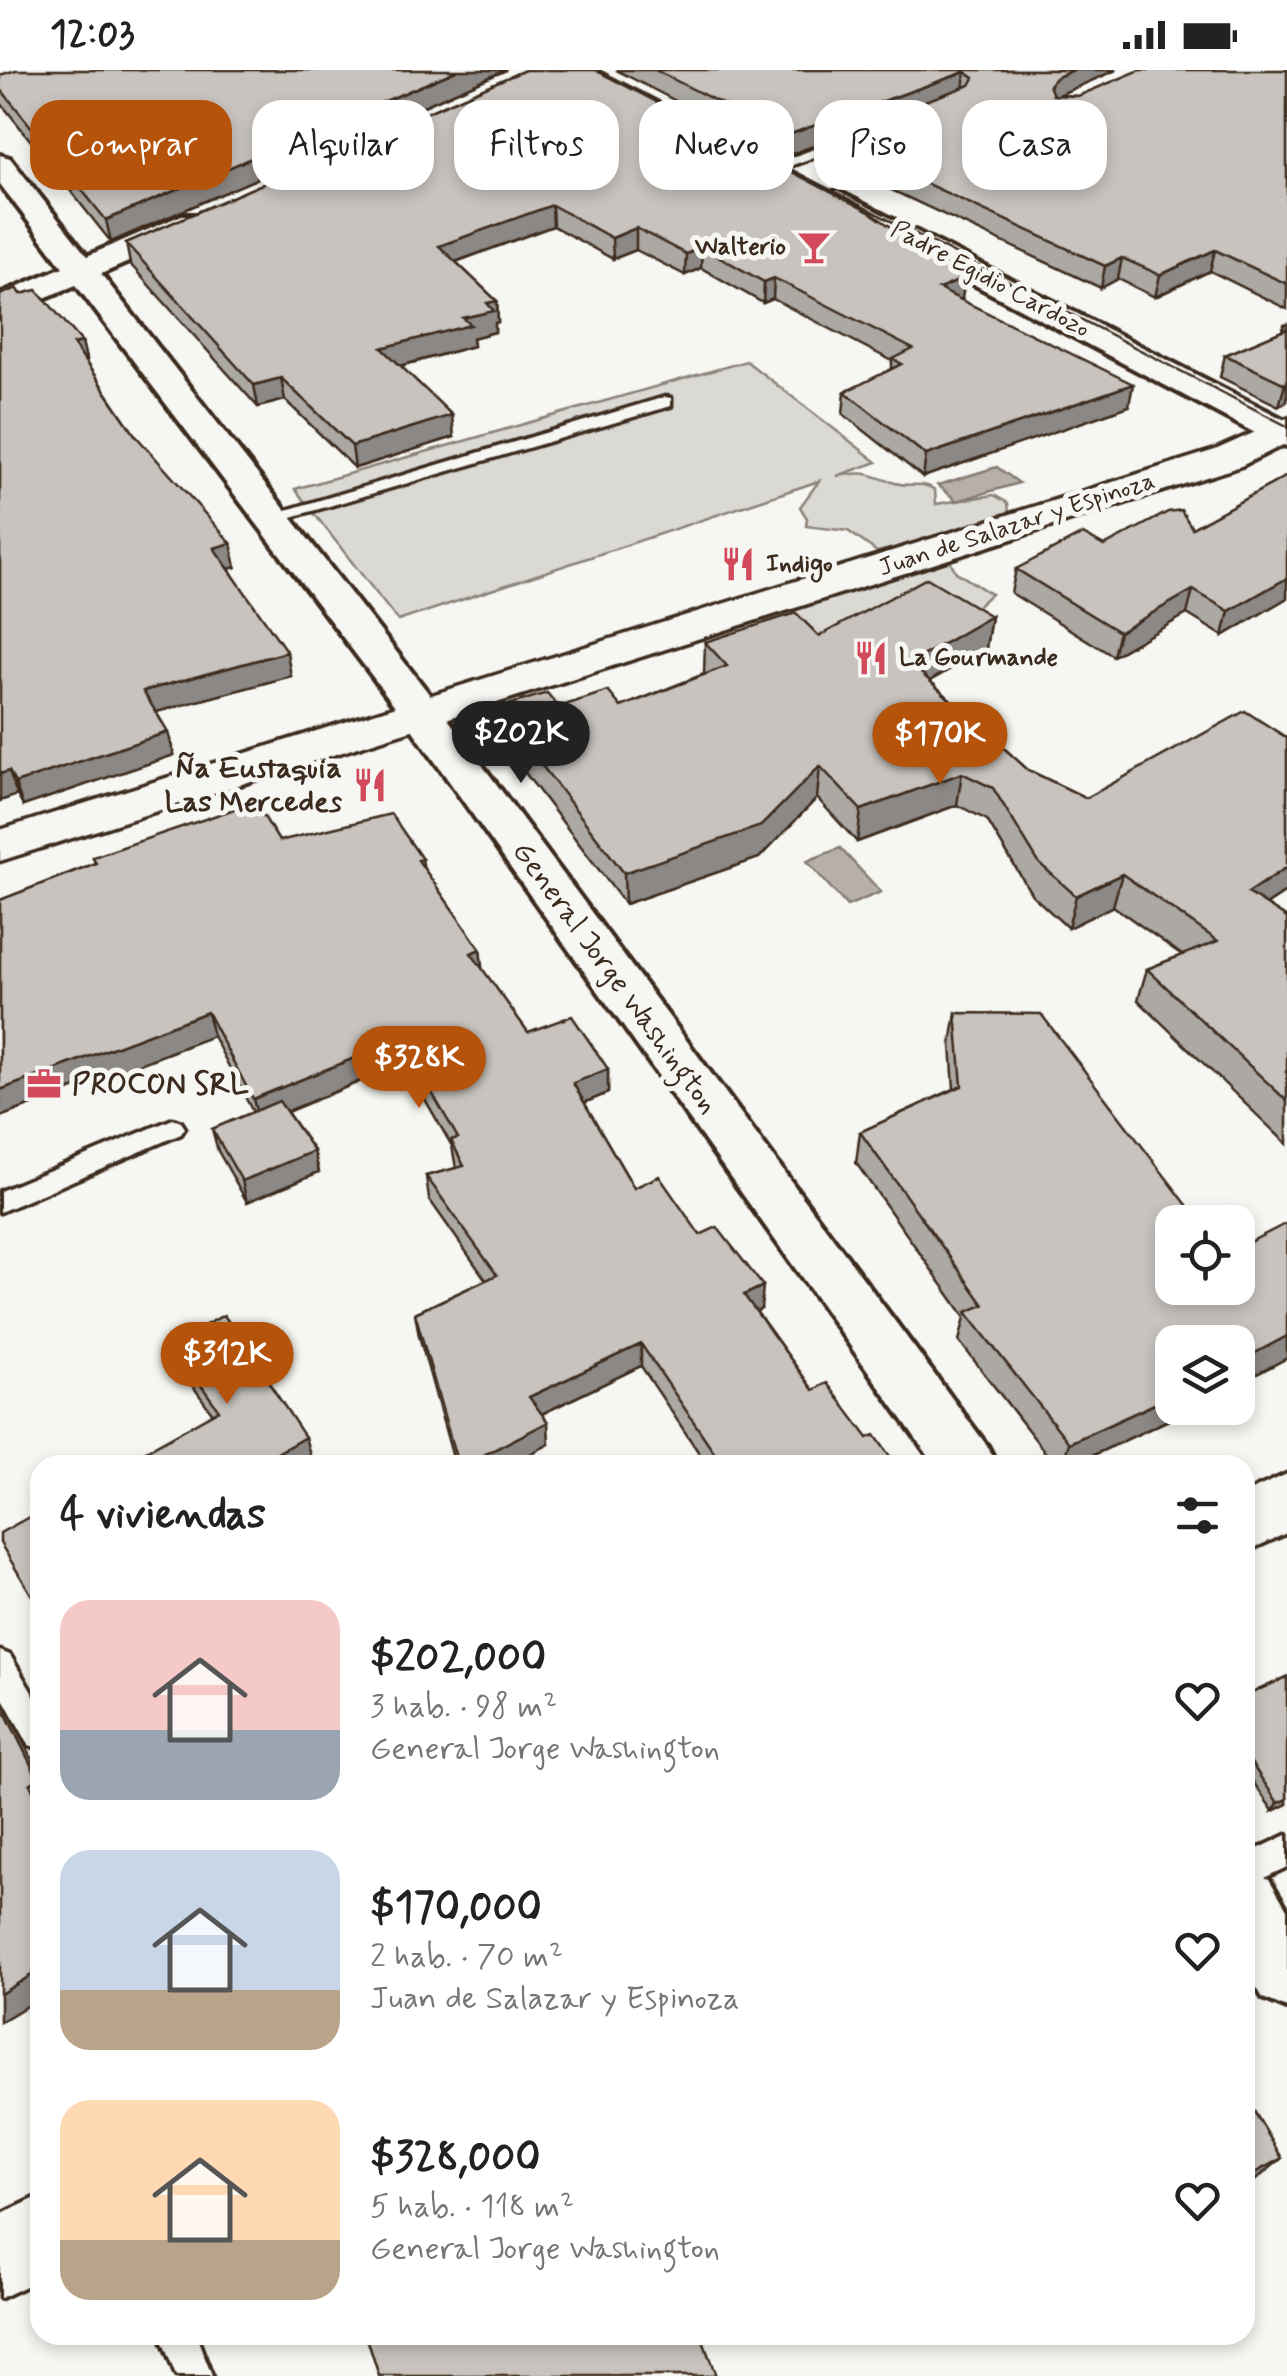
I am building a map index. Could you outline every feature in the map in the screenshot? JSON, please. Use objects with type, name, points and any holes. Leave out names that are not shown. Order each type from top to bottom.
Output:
[{"type":"street","name":"General Jorge Washington","points":[[0,164],[422,712],[961,1455]]},
{"type":"street","name":"Padre Egidio Cardozo","points":[[794,177],[1285,432]]},
{"type":"street","points":[[0,306],[223,209]]},
{"type":"street","name":"Juan de Salazar y Espinoza","points":[[0,846],[1228,458],[1285,432]]},
{"type":"street","points":[[1255,1519],[1287,1501]]},
{"type":"street","points":[[1255,1920],[1287,1974]]},
{"type":"street","points":[[0,2259],[30,2241]]},
{"type":"lane","points":[[272,517],[665,402]]},
{"type":"lane","points":[[0,1202],[173,1128]]},
{"type":"lane","points":[[0,1665],[30,1718]]},
{"type":"lane","points":[[1255,1866],[1287,1850]]},
{"type":"lane","points":[[182,2345],[194,2376]]},
{"type":"shaded area","points":[[746,361],[877,462],[837,476],[861,473],[901,484],[925,485],[935,490],[936,504],[994,495],[1008,503],[1009,513],[963,528],[956,536],[919,550],[906,545],[877,552],[848,531],[806,526],[807,518],[800,507],[819,481],[398,621],[295,489]]},
{"type":"shaded area","points":[[997,467],[1019,483],[957,501],[938,485]]},
{"type":"shaded area","points":[[949,559],[956,572],[991,594],[965,617],[831,650],[765,634],[765,605]]},
{"type":"shaded area","points":[[840,848],[881,892],[847,906],[807,861]]},
{"type":"building","points":[[16,70],[458,70],[388,100],[252,100],[252,158],[232,166],[232,100],[30,100],[30,125],[0,88],[0,75]]},
{"type":"building","points":[[525,70],[595,70],[653,100],[639,100],[639,190],[794,190],[794,173],[814,183],[814,190],[827,190],[871,213],[965,278],[939,289],[1133,384],[926,455],[845,392],[902,364],[893,359],[913,349],[774,278],[764,282],[702,247],[686,254],[636,228],[612,238],[552,205],[439,246],[497,301],[487,303],[494,311],[463,318],[471,325],[382,348],[452,415],[352,446],[281,378],[254,385],[126,243],[252,188],[434,190],[434,109],[454,101],[454,190],[619,190],[619,100],[456,100]]},
{"type":"building","points":[[655,70],[1073,70],[1049,85],[1053,95],[1078,96],[1140,70],[1287,70],[1287,284],[1215,250],[1160,275],[1122,258],[1105,266],[940,190],[942,100],[928,100],[970,85],[974,78],[965,72],[886,100],[814,100],[814,126],[794,133],[794,100],[714,100]]},
{"type":"building","points":[[82,190],[176,190],[106,220]]},
{"type":"building","points":[[17,288],[21,294],[37,290],[82,342],[73,344],[135,435],[231,543],[214,548],[287,652],[143,691],[168,732],[15,783],[9,771],[0,774],[0,295]]},
{"type":"building","points":[[1287,329],[1285,384],[1225,355]]},
{"type":"building","points":[[1287,476],[1287,578],[1229,611],[1193,590],[1119,632],[1016,569],[1083,534],[1104,546],[1168,512],[1181,510],[1192,528]]},
{"type":"building","points":[[927,578],[991,616],[910,663],[1028,770],[1086,798],[1245,711],[1287,738],[1287,867],[1248,893],[1287,918],[1287,1101],[1147,969],[1218,941],[1122,874],[1076,896],[1039,863],[993,788],[962,773],[861,810],[820,766],[761,826],[624,873],[498,708],[547,693],[559,707],[608,691],[621,707],[727,666],[705,642],[796,613],[819,636]]},
{"type":"building","points":[[255,802],[279,841],[391,814],[480,949],[471,953],[528,1032],[572,1016],[608,1069],[573,1083],[634,1188],[659,1176],[700,1235],[717,1227],[763,1286],[744,1295],[813,1390],[827,1383],[868,1438],[875,1435],[889,1455],[716,1455],[641,1344],[529,1397],[548,1422],[484,1455],[455,1455],[415,1313],[497,1275],[426,1176],[464,1166],[451,1140],[458,1138],[401,1039],[253,1099],[207,1012],[0,1090],[0,900],[96,863],[93,857]]},
{"type":"building","points":[[956,1013],[1041,1014],[1187,1205],[1155,1205],[1155,1305],[1255,1305],[1255,1239],[1287,1223],[1287,1336],[1255,1353],[1255,1325],[1155,1325],[1155,1404],[1069,1443],[966,1312],[984,1305],[860,1132],[962,1086]]},
{"type":"building","points":[[279,1101],[314,1151],[242,1181],[212,1129]]},
{"type":"building","points":[[224,1315],[305,1437],[274,1455],[139,1455],[219,1410],[171,1344]]},
{"type":"building","points":[[30,1516],[30,1592],[0,1543],[0,1533]]},
{"type":"building","points":[[1287,1677],[1287,1799],[1278,1803],[1255,1769],[1255,1691]]},
{"type":"building","points":[[0,1702],[30,1763],[30,1976],[0,1994]]},
{"type":"building","points":[[1255,2113],[1282,2158],[1255,2173]]},
{"type":"building","points":[[369,2345],[705,2345],[716,2376],[379,2376]]},
{"type":"tram line","points":[[599,70],[1287,426]]},
{"type":"place","name":"Walterio","points":[[814,247]]},
{"type":"place","name":"Indigo","points":[[738,564]]},
{"type":"place","name":"La Gourmande","points":[[871,658]]},
{"type":"place","name":"Ña Eustaquia Las Mercedes","points":[[370,785]]},
{"type":"place","name":"PROCON SRL","points":[[44,1084]]}]
